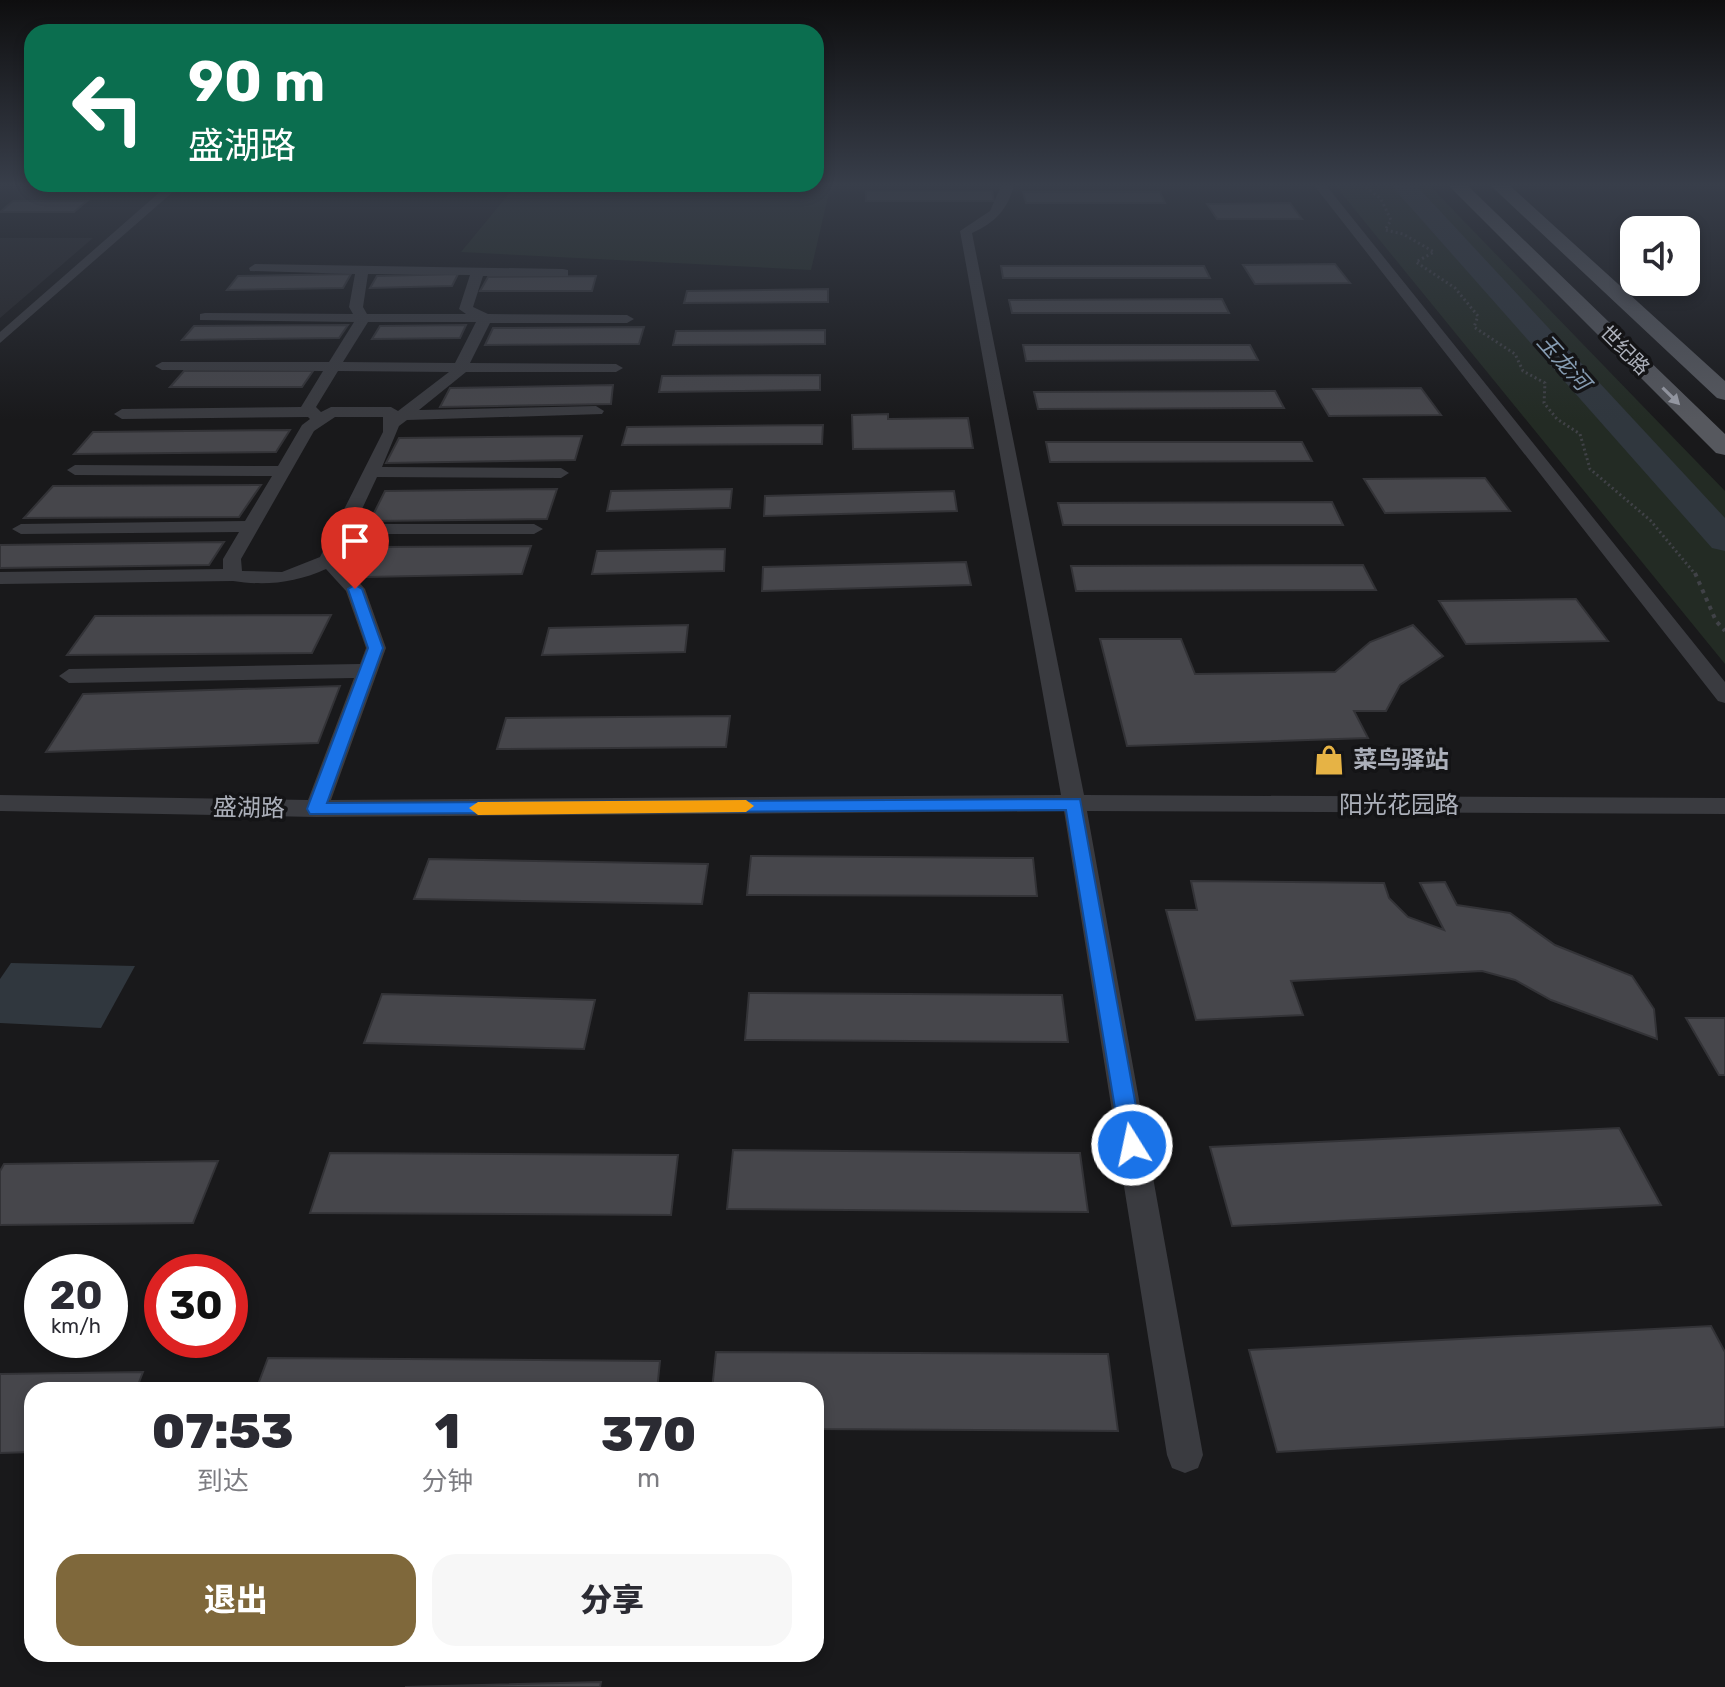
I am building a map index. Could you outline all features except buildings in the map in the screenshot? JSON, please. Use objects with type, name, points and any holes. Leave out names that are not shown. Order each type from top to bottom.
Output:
[{"type":"main road","name":"世纪路","points":[[1536,263],[1725,448]]},
{"type":"main road","name":"世纪路","points":[[1584,263],[1725,393]]},
{"type":"street","points":[[0,339],[87,263]]},
{"type":"street","points":[[972,263],[1074,803],[1185,1455]]},
{"type":"street","points":[[1381,263],[1725,696]]},
{"type":"street","points":[[255,268],[563,273]]},
{"type":"street","points":[[362,270],[356,307],[363,318]]},
{"type":"street","points":[[478,272],[466,309],[485,318]]},
{"type":"street","points":[[205,317],[627,319]]},
{"type":"street","points":[[316,416],[308,408],[363,318]]},
{"type":"street","points":[[0,578],[233,575],[281,581],[304,574],[328,560],[397,420],[461,367],[485,318]]},
{"type":"street","points":[[162,366],[616,368]]},
{"type":"street","points":[[397,420],[596,411]]},
{"type":"street","points":[[122,414],[316,416],[331,412],[391,412],[397,420]]},
{"type":"street","points":[[233,575],[232,559],[316,416]]},
{"type":"street","points":[[75,470],[284,471]]},
{"type":"street","points":[[371,472],[561,473]]},
{"type":"street","points":[[21,529],[252,526]]},
{"type":"street","points":[[343,529],[534,529]]},
{"type":"street","points":[[316,809],[376,648],[355,589],[328,560]]},
{"type":"street","points":[[69,676],[367,671]]},
{"type":"street","name":"盛湖路","points":[[0,803],[316,809],[1074,803]]},
{"type":"street","name":"阳光花园路","points":[[1074,803],[1725,806]]},
{"type":"path","points":[[1417,263],[1455,288],[1478,316],[1474,327],[1515,354],[1523,371],[1545,383],[1544,403],[1557,419],[1580,434],[1590,469],[1650,520],[1696,574],[1716,621],[1725,631]]},
{"type":"shaded area","points":[[0,263],[64,263],[0,318]]},
{"type":"shaded area","points":[[670,263],[813,263],[811,270]]},
{"type":"shaded area","points":[[1398,263],[1504,263],[1725,491],[1725,664]]},
{"type":"shaded area","points":[[11,963],[135,966],[101,1028],[0,1023],[0,979]]},
{"type":"waterway","name":"玉龙河","points":[[1473,263],[1725,540]]},
{"type":"slow traffic","points":[[478,808],[746,806]]},
{"type":"place","name":"菜鸟驿站","points":[[1329,760]]},
{"type":"route","points":[[355,589],[376,648],[316,809],[1074,803],[1132,1145]]}]
